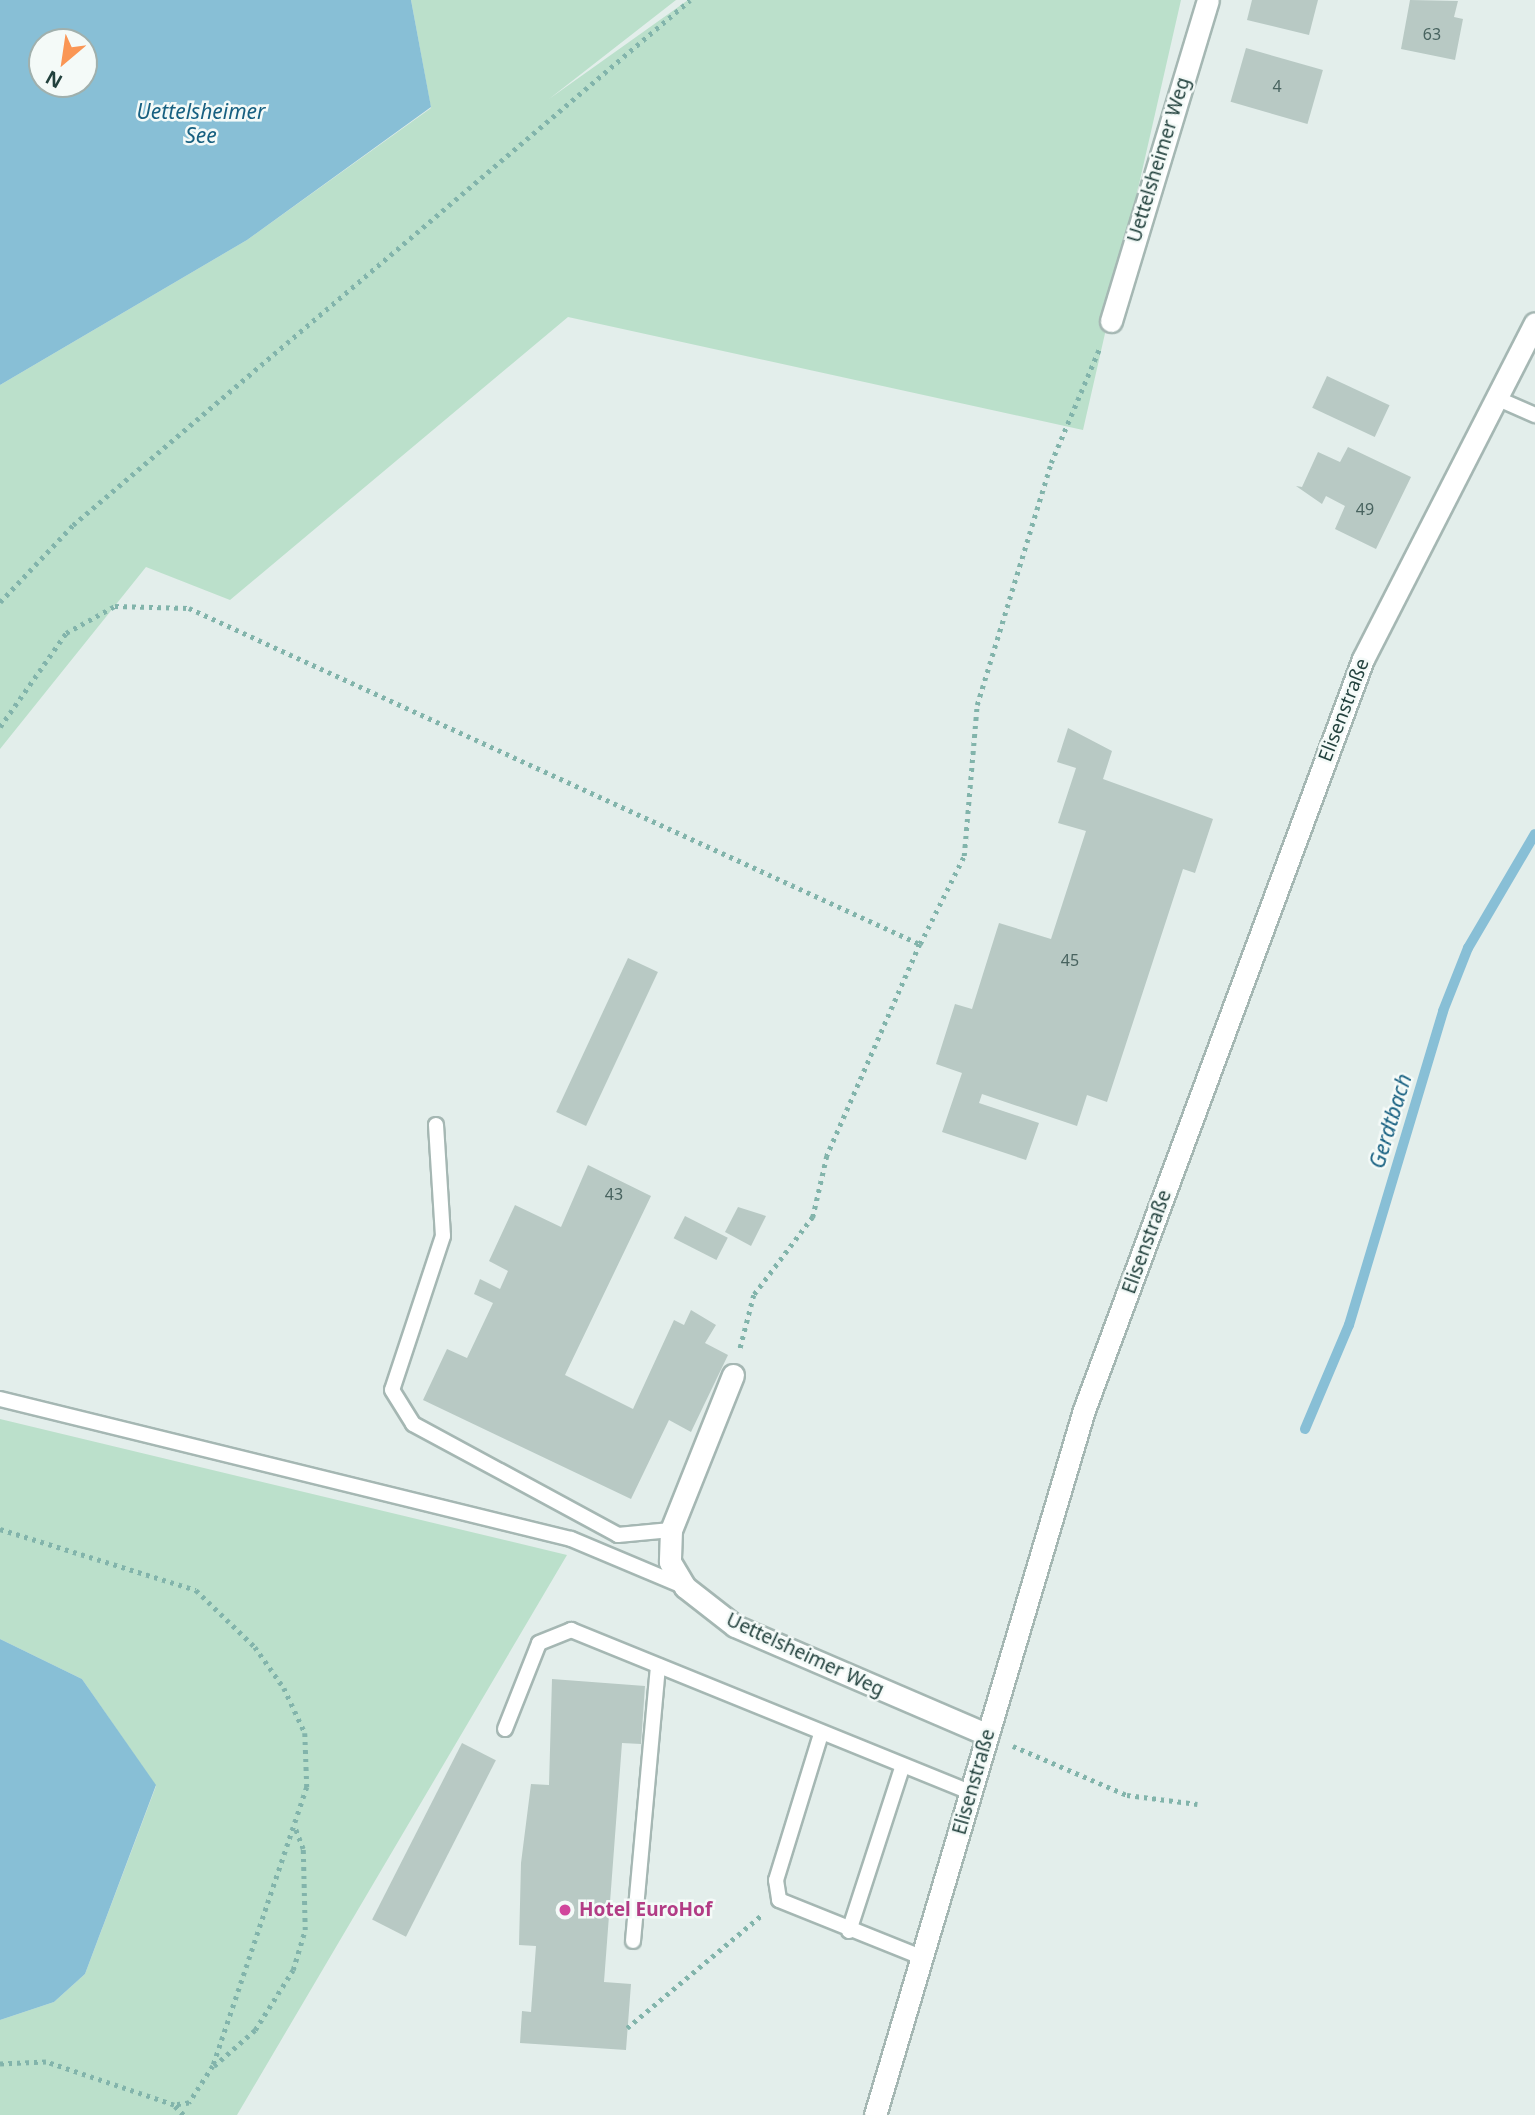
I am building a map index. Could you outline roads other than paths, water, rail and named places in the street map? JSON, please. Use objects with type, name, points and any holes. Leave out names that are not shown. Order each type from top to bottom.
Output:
[{"type":"street","name":"Uettelsheimer Weg","points":[[1111,321],[1208,0]]},
{"type":"street","name":"Elisenstraße","points":[[875,2115],[1084,1410],[1363,659],[1535,323]]},
{"type":"street","name":"Uettelsheimer Weg","points":[[733,1375],[671,1530],[670,1562],[685,1587],[735,1626],[988,1735]]},
{"type":"lane","points":[[1496,398],[1535,415]]},
{"type":"lane","points":[[436,1125],[443,1236],[392,1390],[413,1424],[618,1535],[671,1530]]},
{"type":"lane","points":[[0,1399],[571,1539],[685,1587]]},
{"type":"lane","points":[[505,1729],[539,1643],[571,1630],[902,1768],[972,1793]]},
{"type":"lane","points":[[633,1941],[658,1666]]},
{"type":"lane","points":[[821,1734],[776,1880],[779,1900],[849,1931],[921,1957]]},
{"type":"lane","points":[[849,1931],[902,1768]]},
{"type":"water","name":"Uettelsheimer See","points":[[0,0],[411,0],[431,107],[247,240],[0,385]]},
{"type":"water","points":[[0,1639],[82,1679],[156,1785],[85,1974],[54,2002],[0,2020]]},
{"type":"waterway","name":"Gerdtbach","points":[[1305,1429],[1349,1325],[1443,1011],[1468,948],[1535,834]]},
{"type":"place","name":"Hotel EuroHof","points":[[565,1910]]}]
